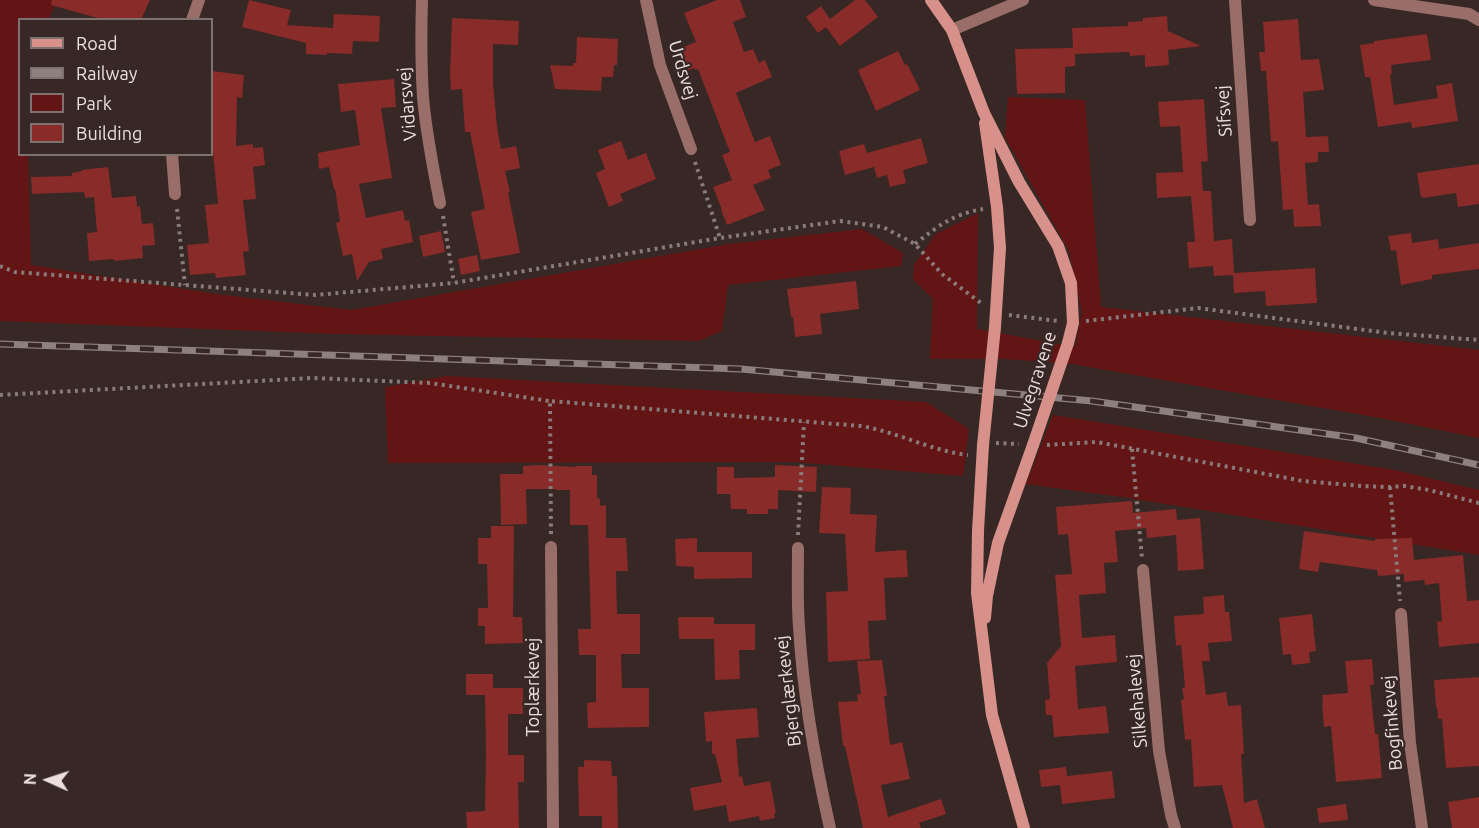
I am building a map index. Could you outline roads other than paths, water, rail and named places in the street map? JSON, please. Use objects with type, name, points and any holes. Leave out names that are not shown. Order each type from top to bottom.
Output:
[{"type":"street","points":[[193,18],[199,0]]},
{"type":"street","name":"Vidarsvej","points":[[422,0],[423,98],[440,203]]},
{"type":"street","name":"Urdsvej","points":[[646,0],[660,65],[691,149]]},
{"type":"street","name":"Ulvegravene","points":[[931,0],[952,30],[984,113],[1019,182],[1058,246],[1071,283],[1073,323],[998,543],[987,596],[983,637]]},
{"type":"street","points":[[952,30],[1023,0]]},
{"type":"street","name":"Sifsvej","points":[[1235,0],[1250,220]]},
{"type":"street","points":[[1374,0],[1469,14],[1479,20]]},
{"type":"street","name":"Ulvegravene","points":[[984,113],[997,207],[1000,248],[997,314],[983,446],[977,583],[992,715],[1024,828]]},
{"type":"street","points":[[172,156],[175,194]]},
{"type":"street","name":"Toplærkevej","points":[[551,546],[553,828]]},
{"type":"street","name":"Bjerglærkevej","points":[[798,548],[799,625],[805,698],[818,777],[830,828]]},
{"type":"street","name":"Silkehalevej","points":[[1143,570],[1159,751],[1175,828]]},
{"type":"street","name":"Bogfinkevej","points":[[1401,614],[1410,743],[1422,828]]},
{"type":"railway","points":[[0,344],[741,369],[1092,401],[1356,438],[1479,465]]}]
